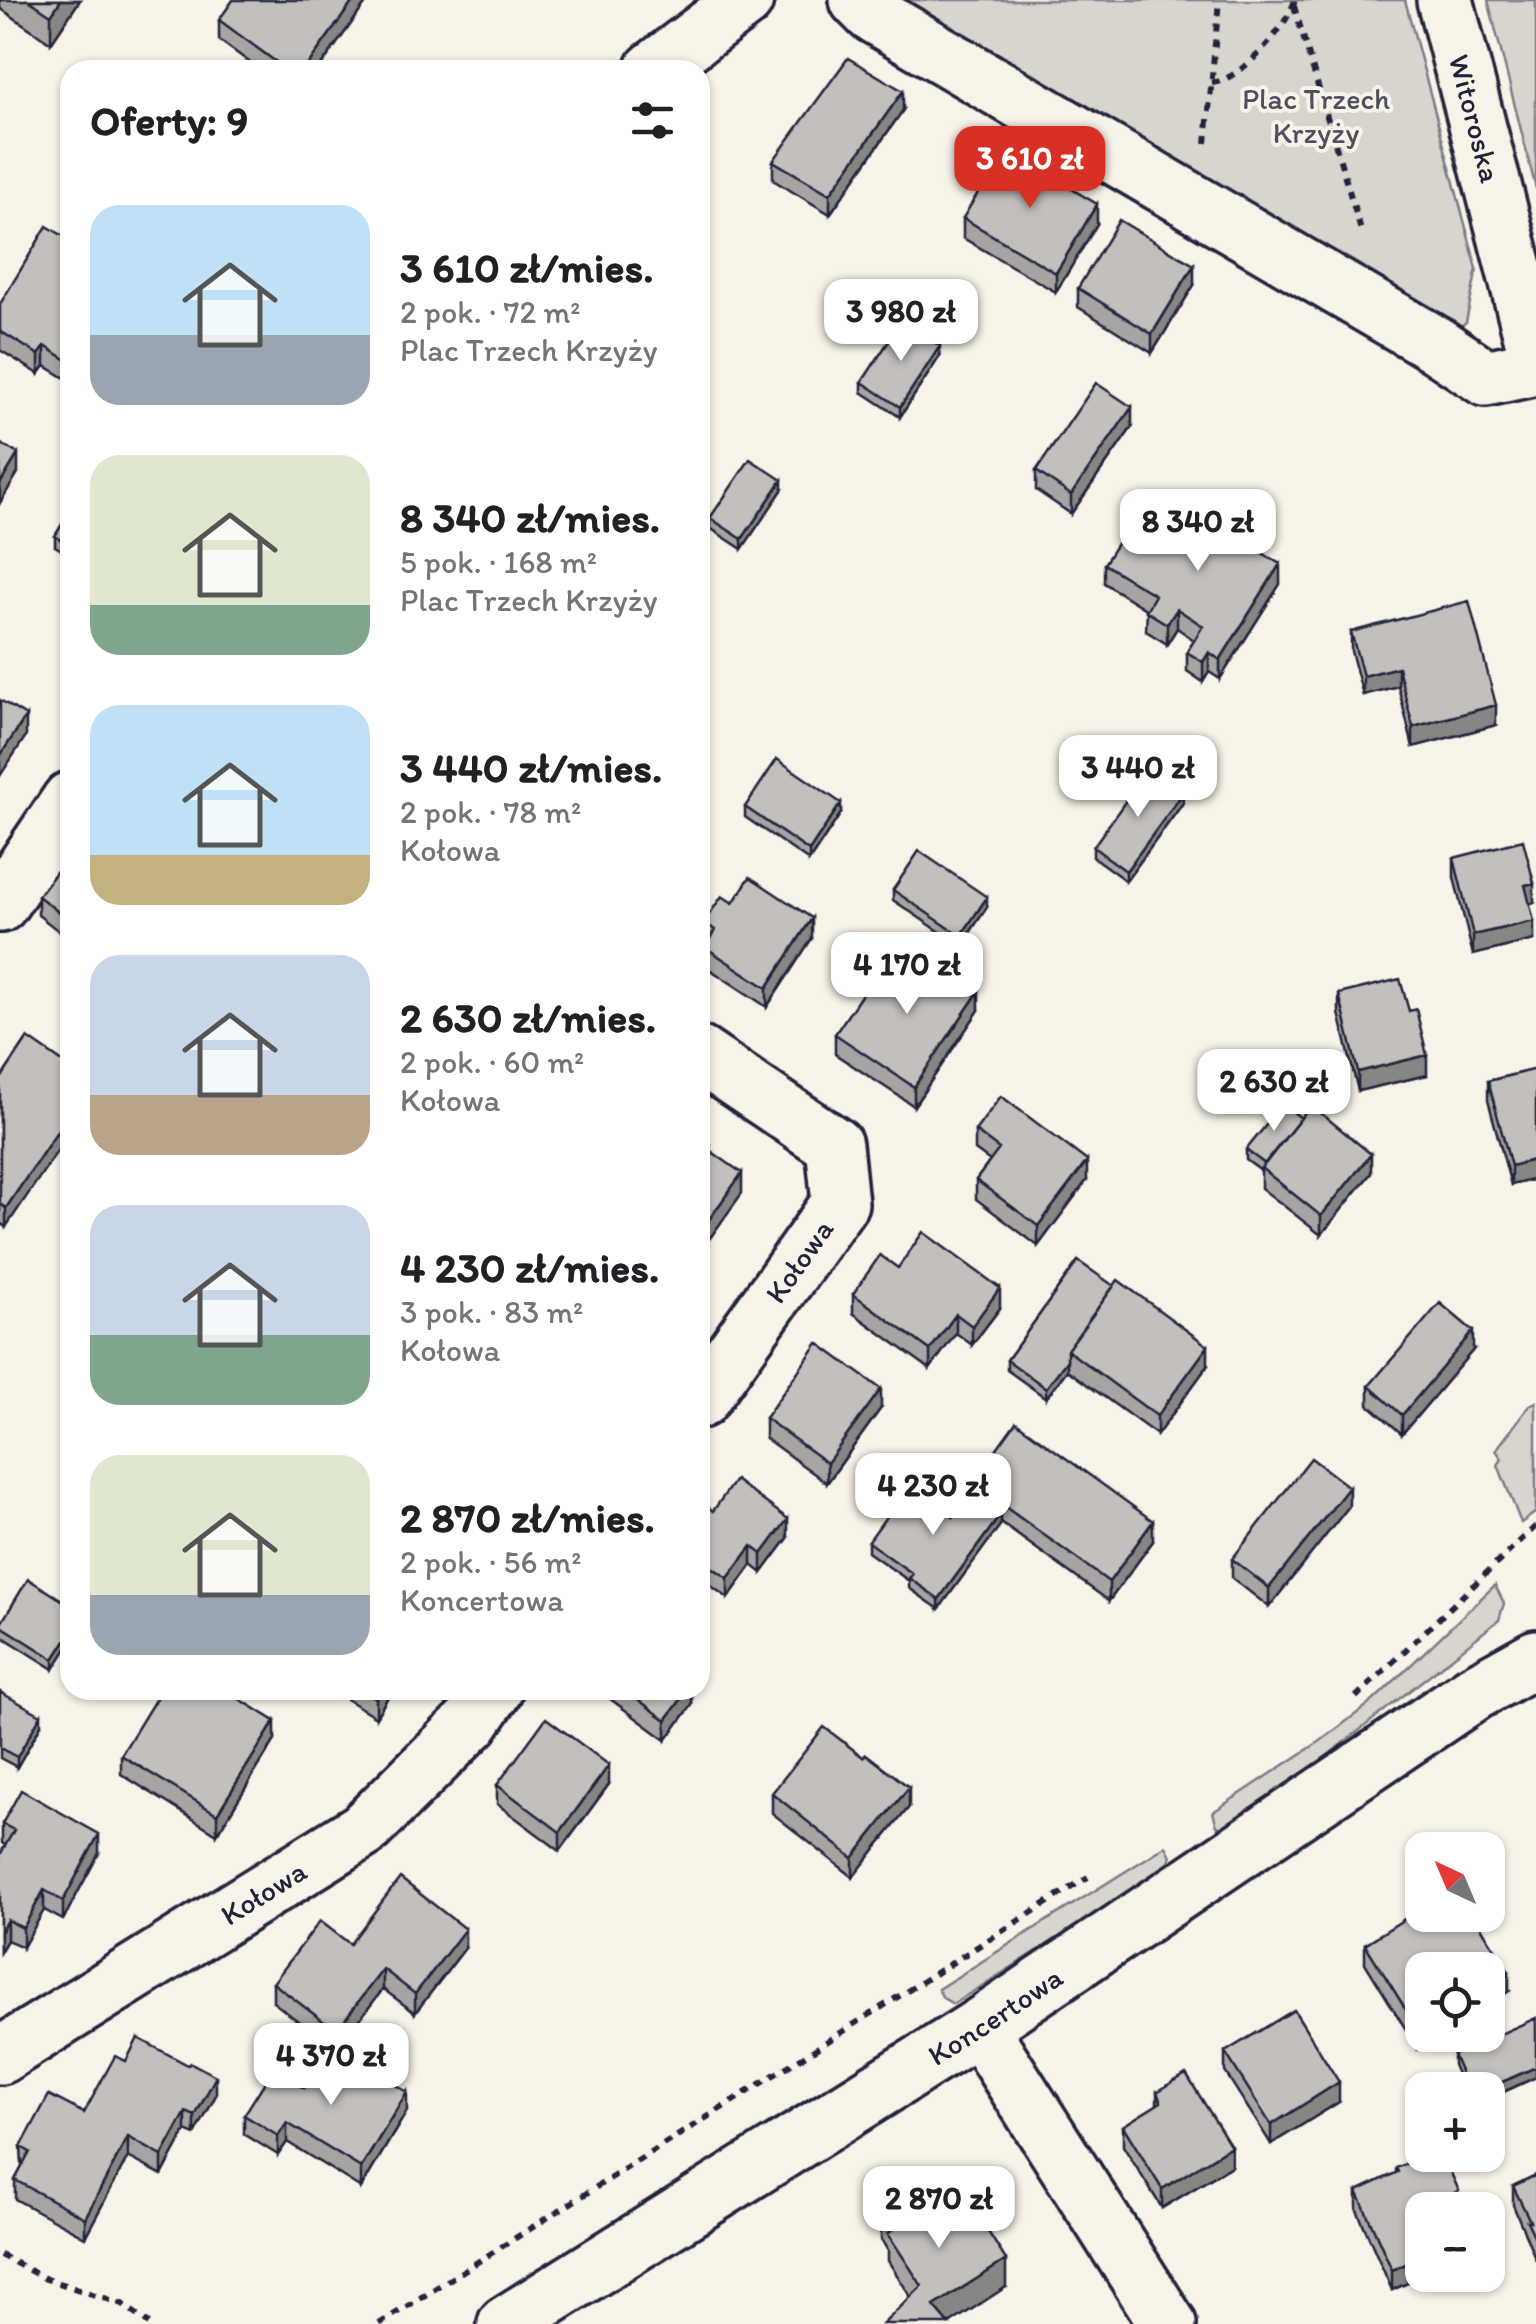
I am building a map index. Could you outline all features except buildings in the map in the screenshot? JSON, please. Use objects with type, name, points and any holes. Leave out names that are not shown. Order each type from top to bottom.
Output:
[{"type":"street","points":[[666,60],[745,0]]},
{"type":"street","points":[[858,0],[872,14],[1435,344],[1486,378],[1536,367]]},
{"type":"street","name":"Witoroska","points":[[1445,0],[1536,352]]},
{"type":"street","points":[[0,904],[60,815]]},
{"type":"street","name":"Kołowa","points":[[710,1062],[834,1144],[840,1203],[710,1386]]},
{"type":"street","name":"Koncertowa","points":[[1474,1692],[1536,1629]]},
{"type":"street","name":"Koncertowa","points":[[506,2324],[980,2026],[1474,1692],[1536,1658]]},
{"type":"street","name":"Kołowa","points":[[0,2056],[362,1830],[472,1722],[487,1700]]},
{"type":"street","points":[[980,2026],[1168,2324]]},
{"type":"path","points":[[1182,196],[1205,155],[1219,0]]},
{"type":"path","points":[[1212,84],[1224,82],[1242,68],[1286,22],[1294,3]]},
{"type":"path","points":[[1294,3],[1366,250]]},
{"type":"path","points":[[1346,1705],[1536,1526]]},
{"type":"path","points":[[379,2324],[1096,1872]]},
{"type":"path","points":[[0,2255],[46,2280],[123,2304],[149,2324]]},
{"type":"green space","name":"Plac Trzech Krzyży","points":[[891,0],[1405,0],[1477,269],[1466,322],[1459,328]]},
{"type":"green space","points":[[1488,0],[1536,0],[1536,189]]},
{"type":"green space","points":[[1536,1402],[1536,1512],[1521,1523],[1496,1450]]},
{"type":"green space","points":[[1495,1585],[1504,1603],[1499,1620],[1232,1831],[1217,1826],[1213,1812],[1373,1701]]},
{"type":"green space","points":[[1166,1846],[1171,1856],[1166,1870],[953,2004],[943,1998],[938,1989]]}]
